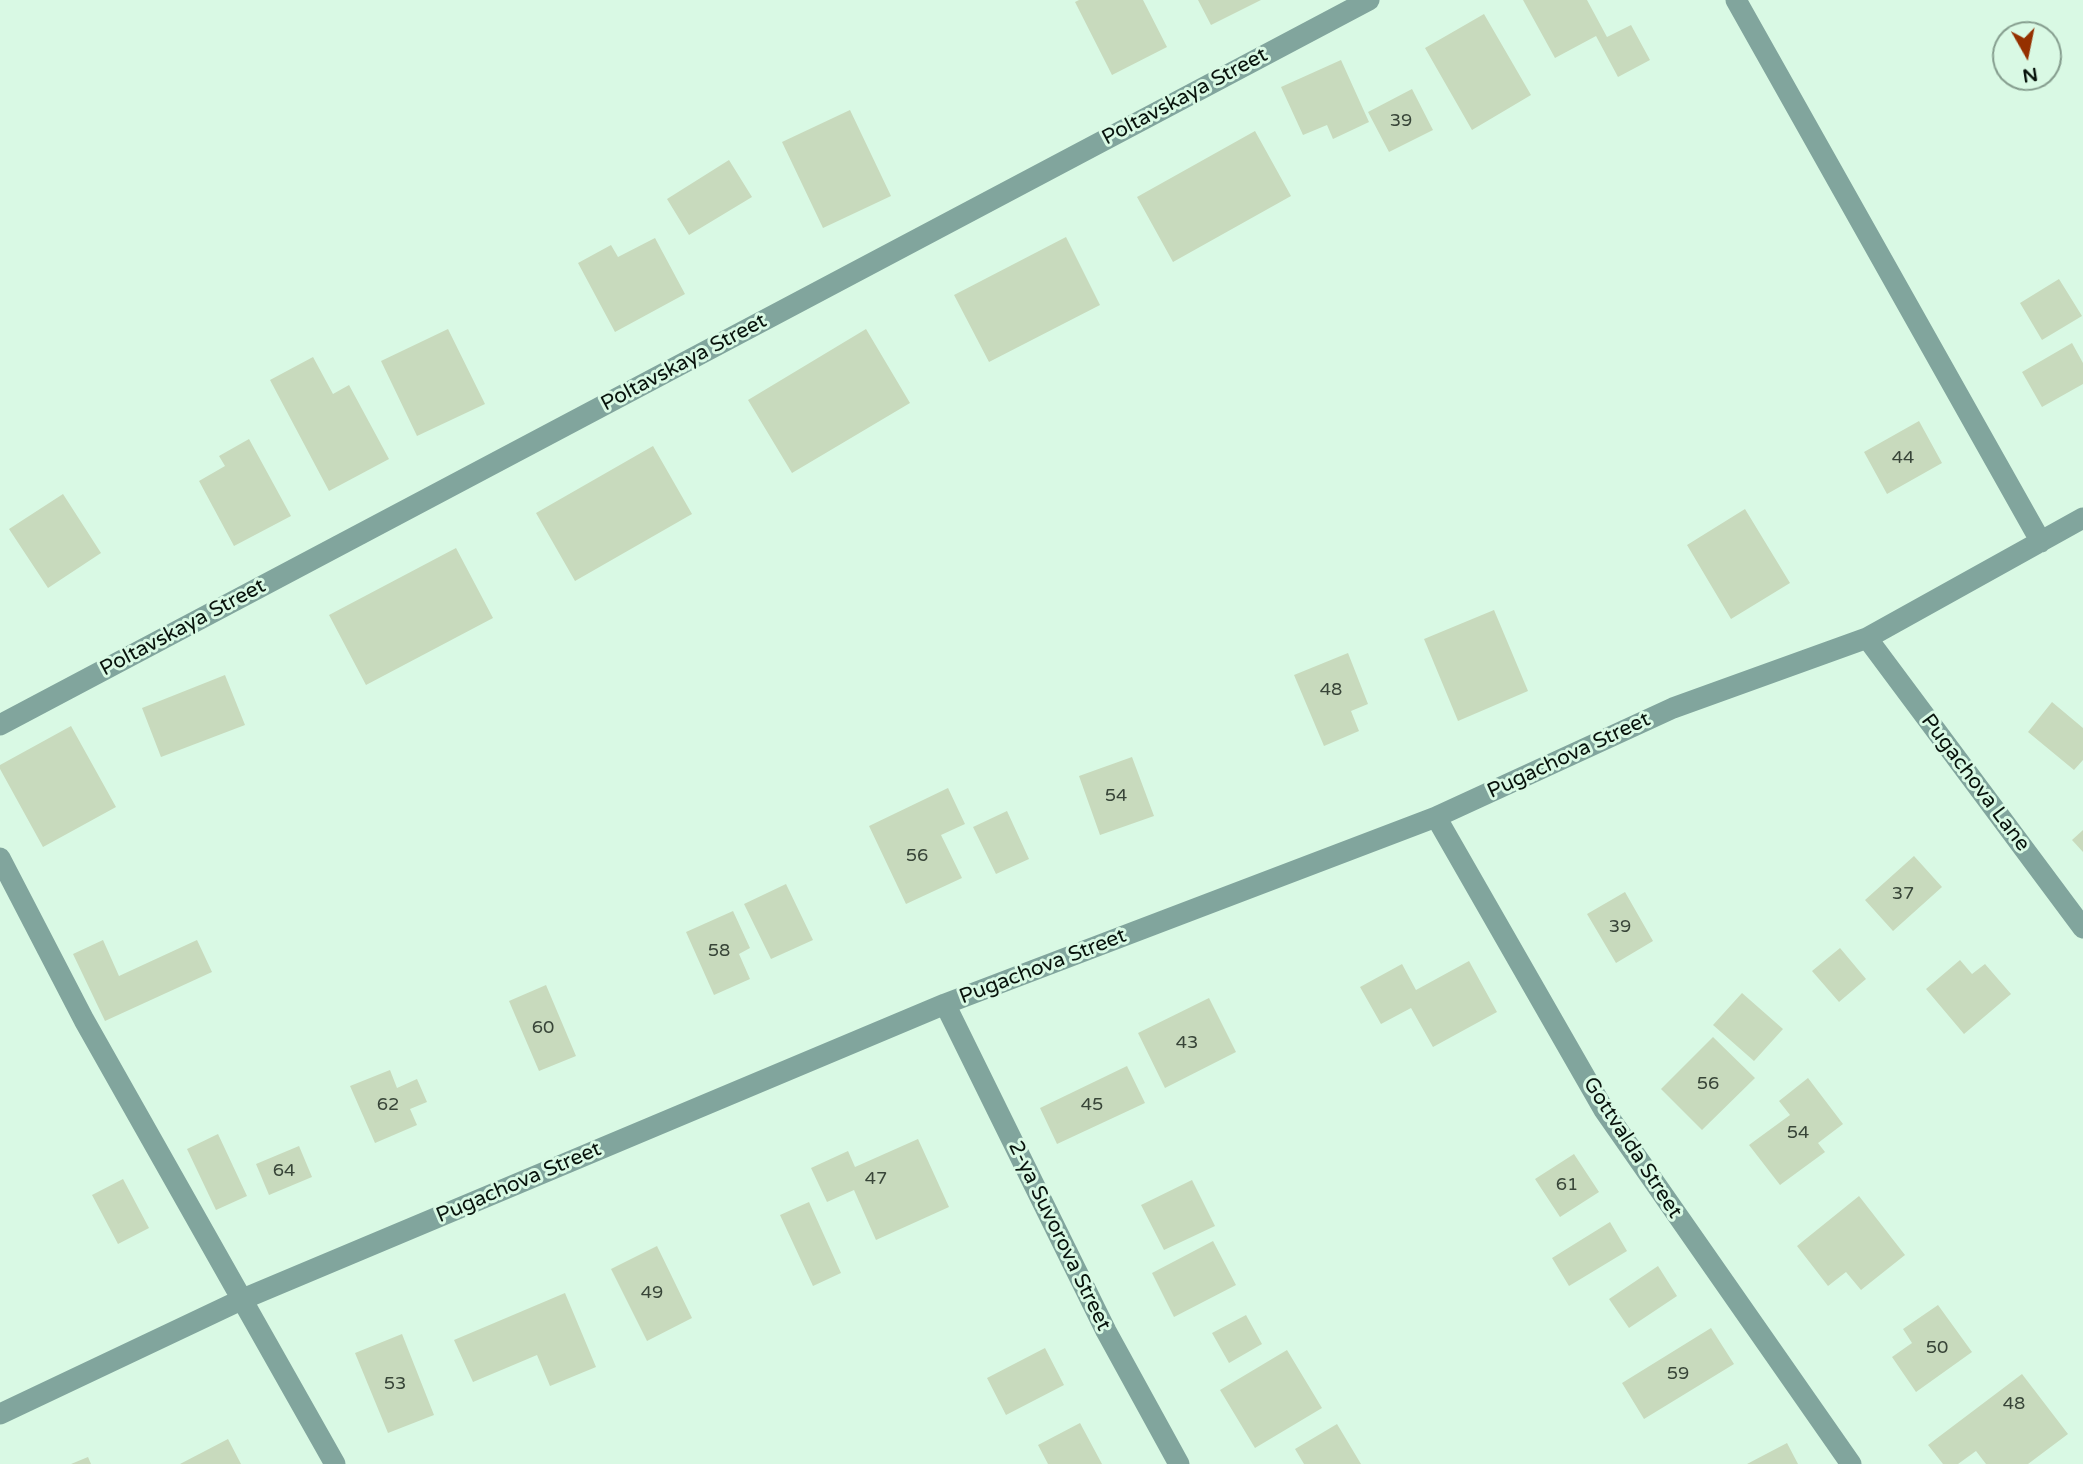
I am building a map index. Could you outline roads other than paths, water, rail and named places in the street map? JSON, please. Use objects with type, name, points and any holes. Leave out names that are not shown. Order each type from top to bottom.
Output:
[{"type":"street","name":"Poltavskaya Street","points":[[0,725],[1369,0]]},
{"type":"street","points":[[1736,0],[2041,542]]},
{"type":"street","name":"Pugachova Street","points":[[0,1414],[243,1299],[945,1004],[1436,817],[1674,708],[1867,638],[2083,518]]},
{"type":"street","name":"Pugachova Lane","points":[[1867,638],[2083,928]]},
{"type":"street","name":"Gottvalda Street","points":[[1436,817],[1604,1110],[1851,1464]]},
{"type":"street","points":[[0,858],[84,1020],[335,1464]]},
{"type":"street","name":"2-ya Suvorova Street","points":[[945,1004],[1106,1331],[1179,1464]]}]
